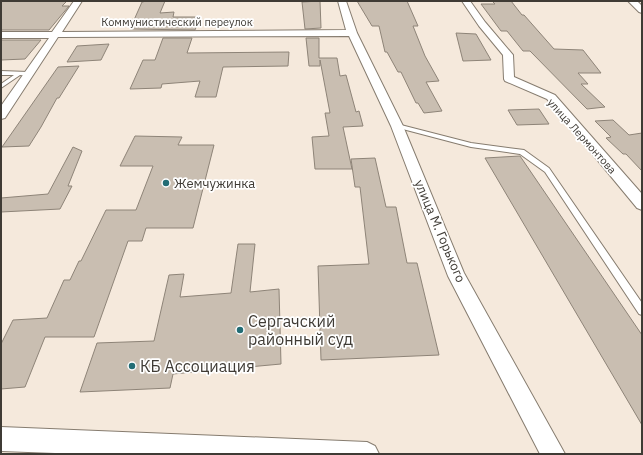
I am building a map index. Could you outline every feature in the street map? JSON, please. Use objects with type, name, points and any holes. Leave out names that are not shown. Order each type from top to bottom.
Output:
[{"type":"street","points":[[1,115],[23,74],[55,34],[78,1]]},
{"type":"street","name":"улица М. Горького","points":[[342,1],[352,33],[397,126],[458,276],[553,454]]},
{"type":"street","name":"улица Лермонтова","points":[[466,1],[482,24],[508,55],[509,79],[551,97],[642,204]]},
{"type":"street","points":[[632,1],[642,10]]},
{"type":"street","name":"Коммунистический переулок","points":[[1,34],[352,33]]},
{"type":"street","points":[[1,439],[367,454]]},
{"type":"lane","points":[[1,73],[23,74]]},
{"type":"lane","points":[[1,86],[23,74]]},
{"type":"lane","points":[[397,126],[471,145],[522,152],[547,170],[642,311]]},
{"type":"building","points":[[1,1],[67,1],[62,6],[69,6],[49,30],[1,30]]},
{"type":"building","points":[[165,1],[160,13],[174,12],[173,17],[200,17],[195,30],[130,29],[142,2]]},
{"type":"building","points":[[320,1],[321,28],[305,29],[302,2]]},
{"type":"building","points":[[357,1],[407,1],[418,26],[413,26],[425,56],[439,81],[426,82],[442,111],[424,113],[418,103],[416,103],[401,72],[398,72],[387,52],[385,52],[379,26],[372,26]]},
{"type":"building","points":[[492,1],[511,1],[554,49],[583,50],[601,73],[578,73],[588,84],[581,84],[605,107],[587,109],[530,51],[523,51],[507,31],[501,31],[481,4],[495,4]]},
{"type":"building","points":[[456,33],[476,34],[491,60],[463,61]]},
{"type":"building","points":[[163,38],[192,38],[187,53],[289,52],[288,66],[223,67],[216,97],[195,97],[200,81],[162,84],[161,88],[130,89],[143,60],[155,60]]},
{"type":"building","points":[[306,38],[319,38],[319,58],[337,58],[340,76],[346,75],[356,112],[359,111],[363,126],[343,127],[352,169],[315,169],[312,137],[329,136],[325,113],[330,113],[320,60],[320,66],[309,66]]},
{"type":"building","points":[[1,40],[41,40],[25,59],[1,60]]},
{"type":"building","points":[[109,44],[101,60],[67,62],[77,46]]},
{"type":"building","points":[[79,66],[59,98],[57,98],[29,146],[2,147],[58,67]]},
{"type":"building","points":[[539,109],[549,124],[517,125],[508,110]]},
{"type":"building","points":[[613,120],[629,135],[642,133],[642,171],[626,154],[623,154],[606,138],[611,137],[595,121]]},
{"type":"building","points":[[135,136],[182,137],[178,145],[214,145],[193,228],[146,228],[142,241],[128,241],[94,337],[45,337],[25,387],[1,389],[1,344],[13,320],[47,318],[64,280],[70,280],[106,210],[136,210],[153,166],[120,166]]},
{"type":"building","points":[[73,147],[82,151],[68,186],[72,186],[60,209],[1,212],[1,198],[48,194]]},
{"type":"building","points":[[520,156],[642,335],[642,425],[485,158]]},
{"type":"building","points":[[375,158],[386,207],[396,207],[407,263],[417,263],[439,355],[321,360],[318,266],[369,264],[360,187],[355,187],[351,159]]},
{"type":"building","points":[[238,244],[255,244],[250,292],[279,289],[281,364],[173,374],[170,388],[80,392],[97,343],[154,341],[169,275],[184,274],[180,297],[231,293]]},
{"type":"place","name":"Жемчужинка","points":[[166,183]]},
{"type":"place","name":"Сергачский районный суд","points":[[240,330]]},
{"type":"place","name":"КБ Ассоциация","points":[[132,366]]}]
